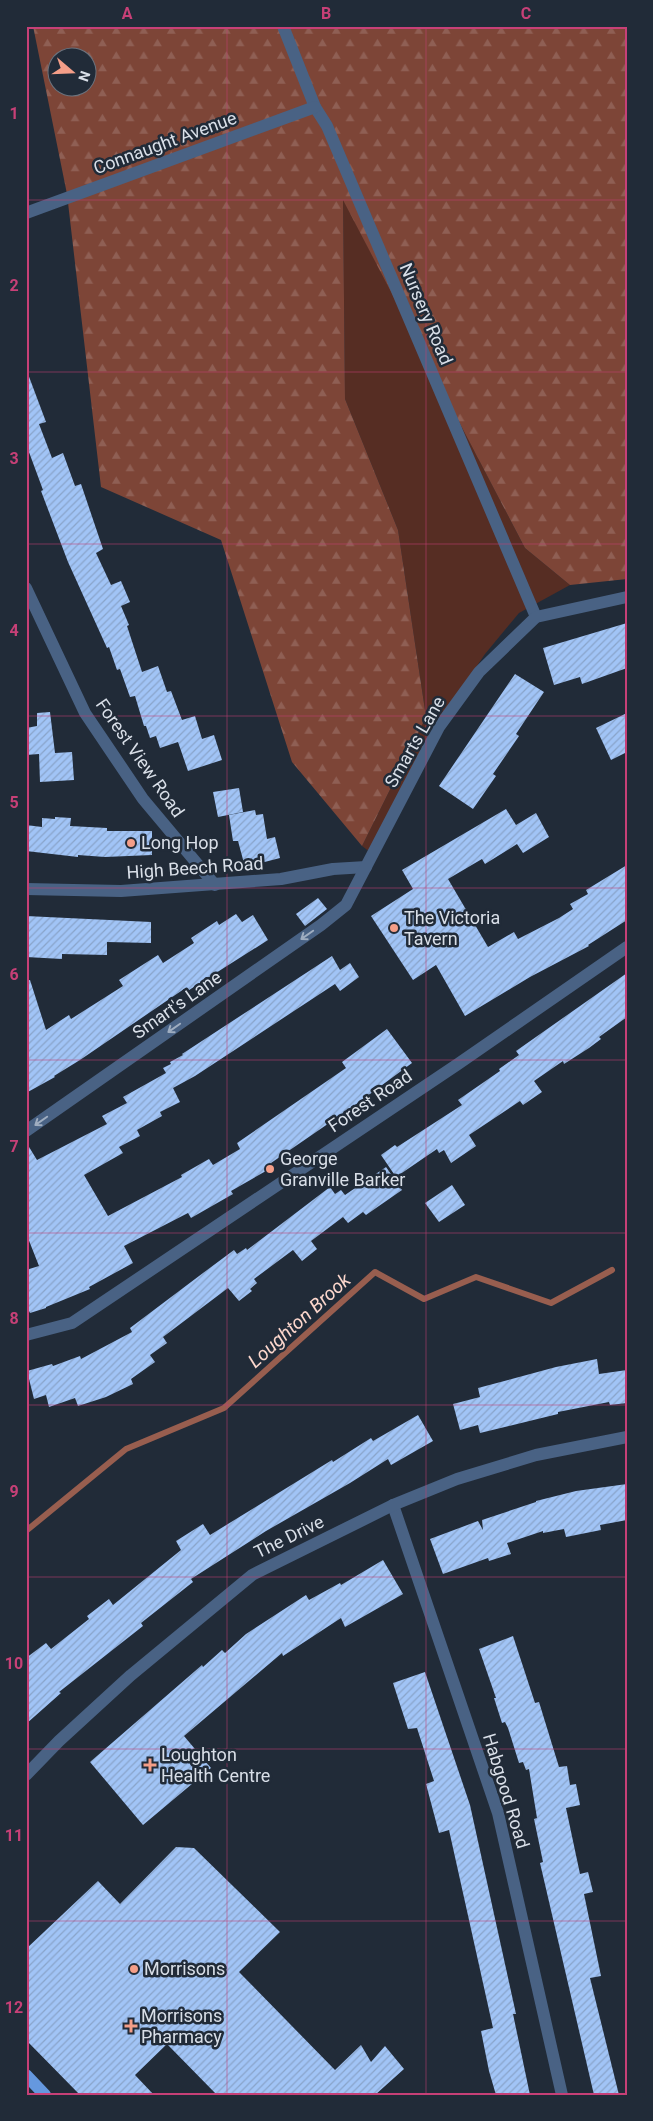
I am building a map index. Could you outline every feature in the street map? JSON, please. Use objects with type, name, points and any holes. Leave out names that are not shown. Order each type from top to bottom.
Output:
[{"type":"main road","points":[[26,2075],[46,2095]]},
{"type":"street","name":"Nursery Road","points":[[283,26],[316,107],[327,126],[536,617]]},
{"type":"street","name":"Connaught Avenue","points":[[26,213],[316,107]]},
{"type":"street","name":"Forest View Road","points":[[26,588],[85,713],[143,799],[215,885]]},
{"type":"street","points":[[536,617],[627,597]]},
{"type":"street","name":"Smarts Lane","points":[[346,905],[439,727],[479,672],[536,617]]},
{"type":"street","name":"High Beech Road","points":[[26,889],[121,892],[281,879],[333,869],[366,867]]},
{"type":"street","name":"Smart's Lane","points":[[26,1131],[321,925],[346,905]]},
{"type":"street","name":"Forest Road","points":[[26,1335],[72,1323],[441,1075],[627,947]]},
{"type":"street","name":"The Drive","points":[[26,1775],[59,1741],[131,1675],[252,1574],[393,1505],[457,1479],[536,1455],[627,1437]]},
{"type":"street","name":"Habgood Road","points":[[393,1505],[498,1813],[562,2095]]},
{"type":"shaded area","points":[[343,199],[525,548],[570,585],[519,613],[485,654],[436,726],[370,852],[362,846],[426,717],[398,530],[345,399]]},
{"type":"green space","points":[[33,26],[627,26],[627,579],[570,585],[525,548],[343,200],[345,399],[398,530],[426,717],[362,846],[292,762],[221,540],[101,487],[67,194]]},
{"type":"building","points":[[28,374],[46,422],[39,424],[52,458],[63,453],[75,486],[81,484],[103,549],[96,553],[111,585],[121,581],[130,602],[121,606],[129,625],[127,626],[142,672],[158,666],[167,692],[171,691],[182,720],[195,716],[202,739],[214,735],[222,760],[188,771],[178,742],[160,748],[156,736],[150,738],[146,726],[144,726],[135,696],[130,697],[120,669],[117,670],[109,647],[107,648],[68,562],[41,491],[43,490],[26,444],[26,375]]},
{"type":"building","points":[[627,623],[627,668],[582,684],[580,677],[554,685],[543,648]]},
{"type":"building","points":[[515,674],[544,692],[516,734],[519,736],[493,774],[496,776],[473,809],[439,786]]},
{"type":"building","points":[[50,712],[55,753],[72,752],[74,780],[40,782],[39,754],[26,755],[26,728],[37,726],[37,713]]},
{"type":"building","points":[[627,713],[627,752],[611,760],[596,728]]},
{"type":"building","points":[[239,788],[243,812],[218,817],[213,792]]},
{"type":"building","points":[[506,809],[516,825],[536,813],[549,837],[523,853],[517,844],[485,864],[482,859],[448,879],[488,947],[514,932],[518,939],[559,918],[573,909],[570,904],[588,894],[586,890],[627,865],[627,920],[589,946],[530,977],[465,1016],[436,965],[413,980],[371,916],[413,889],[402,870]]},
{"type":"building","points":[[255,810],[256,815],[263,814],[267,839],[275,837],[280,858],[245,867],[238,841],[233,841],[229,815]]},
{"type":"building","points":[[55,817],[71,818],[70,826],[107,828],[107,831],[152,831],[152,855],[105,857],[78,855],[78,857],[26,851],[26,825],[42,827],[42,818],[55,819]]},
{"type":"building","points":[[318,898],[327,909],[305,926],[296,914]]},
{"type":"building","points":[[236,914],[242,922],[253,915],[268,940],[186,992],[184,989],[55,1077],[26,1093],[26,981],[30,980],[46,1030],[69,1015],[71,1019],[123,986],[119,980],[158,955],[163,963],[194,943],[191,938],[217,921],[219,925]]},
{"type":"building","points":[[26,916],[151,922],[151,943],[107,942],[107,955],[62,954],[62,959],[26,957]]},
{"type":"building","points":[[332,956],[340,970],[350,963],[359,977],[340,991],[335,984],[195,1076],[173,1088],[180,1102],[160,1112],[162,1116],[137,1130],[140,1136],[119,1147],[123,1153],[84,1175],[108,1216],[182,1177],[181,1175],[209,1159],[213,1165],[240,1149],[237,1143],[346,1068],[342,1062],[387,1029],[412,1063],[271,1163],[273,1167],[231,1191],[233,1194],[191,1218],[188,1213],[124,1246],[133,1263],[89,1287],[90,1289],[30,1313],[26,1305],[26,1270],[39,1266],[26,1233],[26,1142],[37,1160],[107,1124],[102,1116],[127,1103],[123,1097],[166,1073],[163,1068],[171,1064],[170,1062]]},
{"type":"building","points":[[627,973],[627,1017],[599,1037],[601,1039],[589,1048],[564,1064],[563,1061],[534,1081],[542,1092],[523,1105],[520,1101],[469,1135],[476,1146],[451,1163],[444,1150],[439,1153],[437,1149],[396,1177],[381,1155],[395,1145],[397,1147],[462,1105],[458,1100],[500,1071],[499,1069],[519,1055],[516,1051]]},
{"type":"building","points":[[386,1167],[402,1190],[366,1215],[363,1212],[348,1223],[343,1217],[311,1241],[317,1249],[302,1261],[293,1250],[254,1279],[257,1283],[250,1289],[252,1291],[239,1301],[228,1288],[163,1337],[167,1343],[150,1355],[155,1362],[131,1379],[133,1384],[106,1397],[78,1406],[75,1398],[49,1407],[46,1395],[34,1399],[27,1371],[52,1364],[53,1366],[80,1356],[81,1359],[132,1332],[130,1328],[234,1250],[237,1254],[246,1248],[247,1250],[330,1187],[335,1194],[341,1190],[345,1195]]},
{"type":"building","points":[[452,1185],[465,1205],[439,1222],[425,1203]]},
{"type":"building","points":[[597,1359],[599,1374],[627,1370],[627,1403],[610,1405],[609,1402],[558,1412],[558,1414],[480,1433],[478,1425],[460,1430],[453,1404],[480,1397],[478,1388],[556,1367]]},
{"type":"building","points":[[418,1415],[433,1441],[391,1465],[388,1459],[266,1531],[191,1579],[193,1582],[141,1623],[143,1626],[59,1692],[61,1693],[26,1724],[26,1658],[46,1643],[51,1649],[89,1619],[87,1616],[109,1599],[113,1605],[181,1550],[176,1541],[203,1524],[210,1535],[332,1460],[333,1462],[371,1438],[373,1441]]},
{"type":"building","points":[[627,1484],[627,1520],[600,1525],[601,1530],[566,1537],[564,1529],[543,1533],[543,1531],[507,1543],[511,1554],[489,1561],[488,1558],[443,1574],[430,1539],[478,1521],[483,1530],[482,1520],[536,1501],[576,1491]]},
{"type":"building","points":[[383,1560],[403,1594],[345,1627],[341,1618],[283,1656],[282,1653],[184,1736],[211,1768],[143,1825],[90,1762],[202,1665],[203,1667],[222,1650],[225,1653],[246,1634],[306,1595],[309,1600],[340,1583],[341,1585]]},
{"type":"building","points":[[513,1636],[535,1703],[539,1702],[559,1767],[567,1766],[570,1785],[576,1784],[580,1805],[566,1808],[580,1874],[588,1872],[593,1892],[584,1894],[601,1976],[590,1978],[619,2095],[594,2095],[540,1863],[543,1862],[534,1819],[537,1818],[529,1769],[526,1770],[523,1762],[519,1763],[508,1728],[505,1722],[502,1723],[494,1698],[496,1698],[479,1649]]},
{"type":"building","points":[[425,1672],[470,1805],[516,2014],[513,2014],[530,2095],[496,2095],[489,2071],[481,2031],[493,2028],[449,1830],[439,1833],[426,1784],[434,1781],[417,1728],[408,1729],[393,1683]]},
{"type":"building","name":"Morrisons","points":[[176,1847],[194,1848],[280,1932],[239,1972],[335,2070],[361,2045],[371,2062],[385,2046],[404,2069],[375,2095],[217,2095],[167,2044],[135,2075],[154,2095],[80,2095],[26,2040],[26,1949],[98,1881],[120,1904]]},
{"type":"waterway","name":"Loughton Brook","points":[[26,1531],[126,1449],[224,1408],[375,1272],[424,1299],[476,1277],[551,1303],[612,1270]]},
{"type":"place","name":"Long Hop","points":[[131,843]]},
{"type":"place","name":"The Victoria Tavern","points":[[394,928]]},
{"type":"place","name":"George Granville Barker","points":[[270,1169]]},
{"type":"place","name":"Loughton Health Centre","points":[[150,1765]]},
{"type":"place","name":"Morrisons","points":[[134,1969]]},
{"type":"place","name":"Morrisons Pharmacy","points":[[131,2026]]}]
